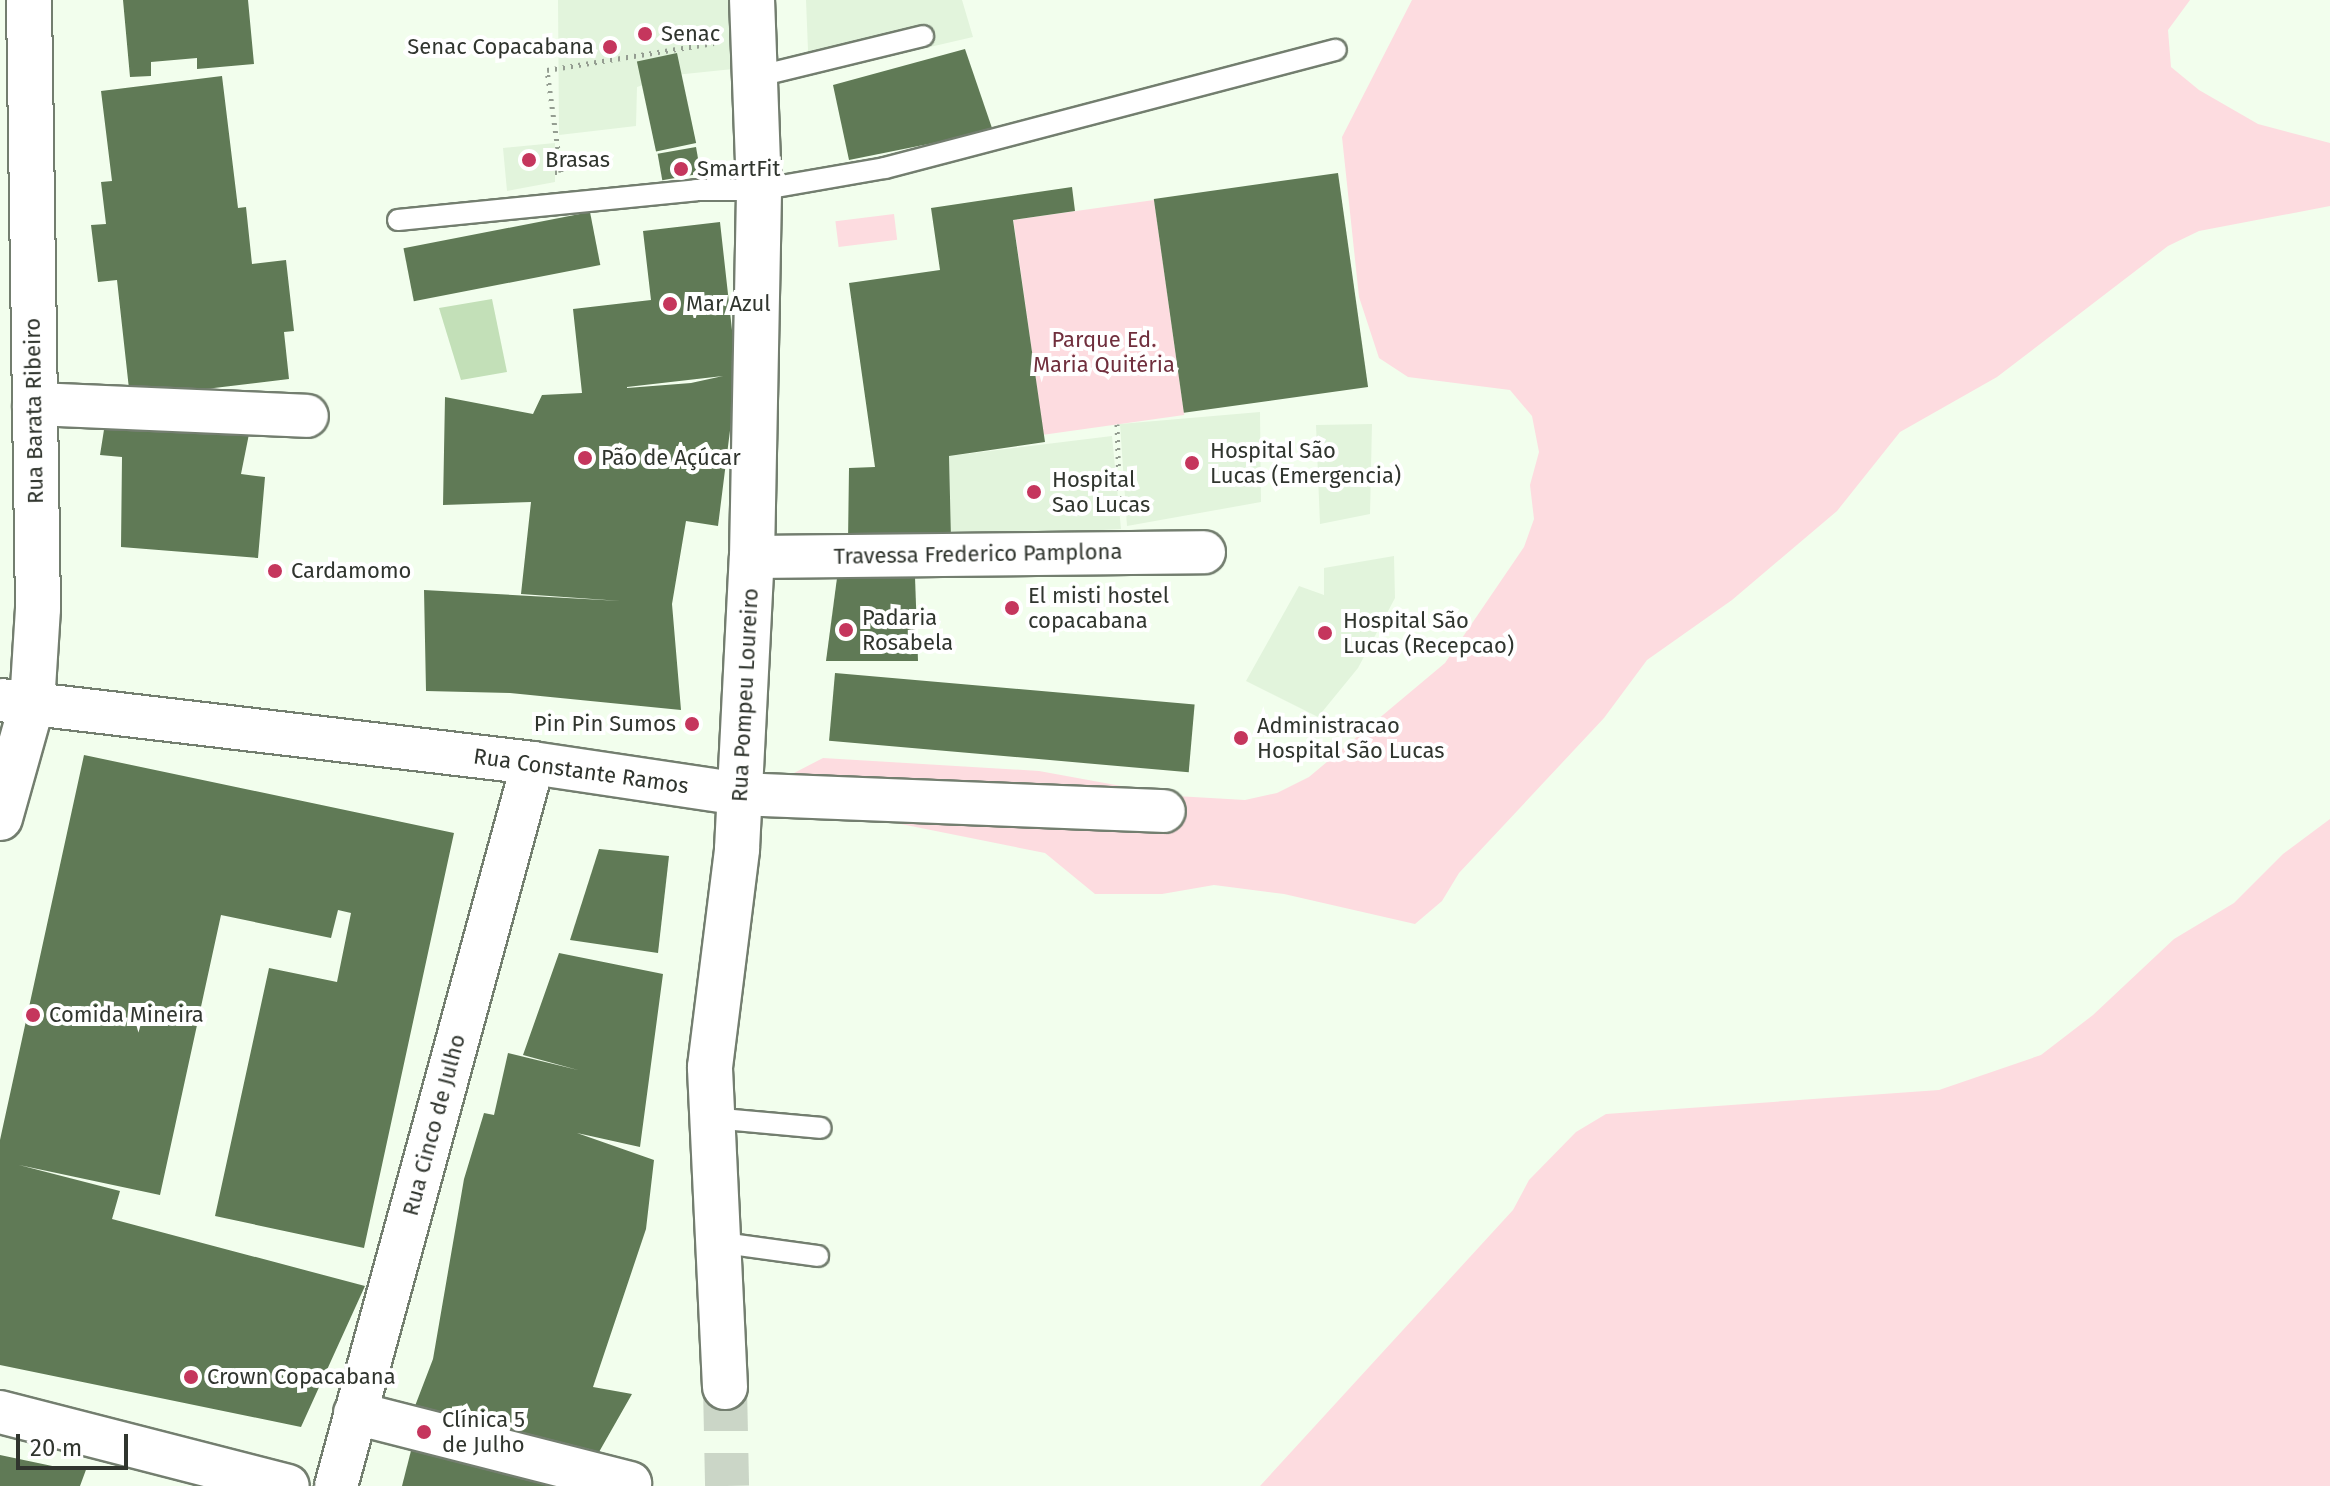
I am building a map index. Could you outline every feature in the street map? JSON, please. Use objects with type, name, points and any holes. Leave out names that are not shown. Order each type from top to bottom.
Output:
[{"type":"street","name":"Rua Barata Ribeiro","points":[[0,818],[16,702],[38,609],[29,0]]},
{"type":"street","name":"Rua Pompeu Loureiro","points":[[725,1387],[710,1067],[740,794],[752,557],[759,190],[753,38]]},
{"type":"street","points":[[34,404],[307,416]]},
{"type":"street","name":"Travessa Frederico Pamplona","points":[[752,557],[1204,552]]},
{"type":"street","name":"Rua Constante Ramos","points":[[16,702],[533,763],[740,794],[1164,811]]},
{"type":"street","name":"Rua Cinco de Julho","points":[[336,1486],[533,763]]},
{"type":"street","points":[[0,1412],[288,1486]]},
{"type":"street","points":[[355,1413],[630,1483]]},
{"type":"lane","points":[[753,38],[923,36]]},
{"type":"lane","points":[[398,220],[696,190],[759,190],[885,168],[1336,50]]},
{"type":"lane","points":[[712,1118],[821,1128]]},
{"type":"lane","points":[[716,1242],[818,1256]]},
{"type":"path","points":[[554,173],[561,172],[547,70],[753,38]]},
{"type":"path","points":[[1117,424],[1121,552]]},
{"type":"shaded area","name":"Senac","points":[[558,0],[733,0],[733,69],[675,75],[637,87],[636,126],[559,135]]},
{"type":"shaded area","points":[[806,0],[962,0],[973,37],[809,75]]},
{"type":"shaded area","name":"Brasas","points":[[555,143],[555,182],[507,191],[503,148]]},
{"type":"shaded area","points":[[492,299],[507,372],[461,380],[439,308]]},
{"type":"shaded area","name":"Hospital São Lucas (Emergencia)","points":[[1260,412],[1261,502],[1127,526],[1120,424]]},
{"type":"shaded area","points":[[1372,424],[1370,514],[1320,524],[1316,425]]},
{"type":"shaded area","name":"Hospital Sao Lucas","points":[[1112,436],[1121,529],[951,538],[949,456]]},
{"type":"shaded area","name":"Hospital São Lucas (Recepcao)","points":[[1394,556],[1395,598],[1358,668],[1318,717],[1246,681],[1299,586],[1324,595],[1324,568]]},
{"type":"green space","points":[[1412,0],[2190,0],[2168,30],[2171,67],[2199,90],[2258,124],[2330,143],[2330,206],[2199,231],[2168,246],[1997,377],[1900,432],[1837,511],[1732,600],[1647,660],[1604,718],[1459,873],[1442,901],[1415,924],[1284,894],[1214,885],[1162,894],[1095,894],[1045,853],[846,813],[818,796],[794,773],[823,758],[1039,771],[1176,796],[1245,800],[1277,793],[1309,777],[1445,663],[1524,547],[1534,519],[1530,485],[1539,452],[1532,416],[1510,390],[1408,377],[1379,358],[1359,297],[1342,137]]},
{"type":"green space","name":"Parque Ed. Maria Quitéria","points":[[1154,200],[1184,415],[1044,435],[1013,220]]},
{"type":"green space","points":[[894,214],[897,240],[839,247],[835,221]]},
{"type":"green space","points":[[2330,819],[2330,1486],[1260,1486],[1513,1210],[1529,1180],[1576,1132],[1606,1114],[1939,1090],[2041,1055],[2093,1015],[2174,939],[2234,903],[2283,854]]},
{"type":"building","points":[[123,0],[248,0],[254,64],[197,69],[197,58],[151,62],[151,76],[130,77]]},
{"type":"building","points":[[965,49],[993,131],[849,160],[833,85]]},
{"type":"building","points":[[677,53],[696,143],[656,152],[637,62]]},
{"type":"building","points":[[222,76],[238,208],[246,207],[252,264],[286,260],[294,331],[284,332],[289,379],[130,398],[117,280],[98,282],[91,225],[106,224],[101,182],[112,181],[101,91]]},
{"type":"building","name":"SmartFit","points":[[696,147],[701,174],[662,180],[658,154]]},
{"type":"building","points":[[1338,173],[1368,387],[1184,413],[1154,199]]},
{"type":"building","points":[[1072,187],[1075,211],[1013,220],[1045,442],[949,456],[951,538],[848,542],[849,468],[875,467],[849,283],[940,270],[931,208]]},
{"type":"building","points":[[590,212],[600,265],[414,301],[403,248]]},
{"type":"building","points":[[720,222],[737,375],[718,526],[686,521],[672,604],[681,710],[510,693],[426,691],[424,590],[621,601],[521,594],[531,502],[443,505],[445,397],[533,414],[542,395],[582,393],[573,309],[651,300],[643,231]],"holes":[[[723,376],[691,383],[627,388]]]},
{"type":"building","points":[[106,417],[250,429],[241,474],[265,477],[258,558],[121,547],[122,457],[100,455]]},
{"type":"building","points":[[915,577],[918,661],[826,661],[837,578]]},
{"type":"building","points":[[835,673],[1195,704],[1189,772],[829,741]]},
{"type":"building","points":[[84,755],[454,833],[364,1248],[215,1216],[269,968],[337,982],[351,913],[338,910],[331,938],[221,915],[160,1195],[19,1165],[120,1191],[112,1219],[365,1286],[301,1427],[0,1365],[0,1140]]},
{"type":"building","points":[[599,849],[669,856],[658,953],[570,940]]},
{"type":"building","points":[[559,953],[663,974],[640,1147],[577,1133],[654,1160],[646,1229],[593,1387],[632,1394],[599,1452],[415,1406],[433,1359],[464,1179],[484,1113],[494,1115],[508,1053],[578,1070],[523,1055]]},
{"type":"building","points":[[415,1435],[557,1469],[555,1486],[402,1486]]},
{"type":"building","points":[[0,1455],[57,1467],[87,1467],[80,1486],[0,1486]]},
{"type":"tunnel","points":[[725,1387],[727,1486]]},
{"type":"place","name":"Senac","points":[[645,34]]},
{"type":"place","name":"Senac Copacabana","points":[[610,47]]},
{"type":"place","name":"Brasas","points":[[529,160]]},
{"type":"place","name":"SmartFit","points":[[681,169]]},
{"type":"place","name":"Mar Azul","points":[[670,304]]},
{"type":"place","name":"Pão de Açúcar","points":[[585,458]]},
{"type":"place","name":"Hospital São Lucas (Emergencia)","points":[[1192,463]]},
{"type":"place","name":"Hospital Sao Lucas","points":[[1034,492]]},
{"type":"place","name":"Cardamomo","points":[[275,571]]},
{"type":"place","name":"El misti hostel copacabana","points":[[1012,608]]},
{"type":"place","name":"Padaria Rosabela","points":[[846,630]]},
{"type":"place","name":"Hospital São Lucas (Recepcao)","points":[[1325,633]]},
{"type":"place","name":"Pin Pin Sumos","points":[[692,724]]},
{"type":"place","name":"Administracao Hospital São Lucas","points":[[1241,738]]},
{"type":"place","name":"Comida Mineira","points":[[33,1015]]},
{"type":"place","name":"Crown Copacabana","points":[[191,1377]]},
{"type":"place","name":"Clínica 5 de Julho","points":[[424,1432]]}]
